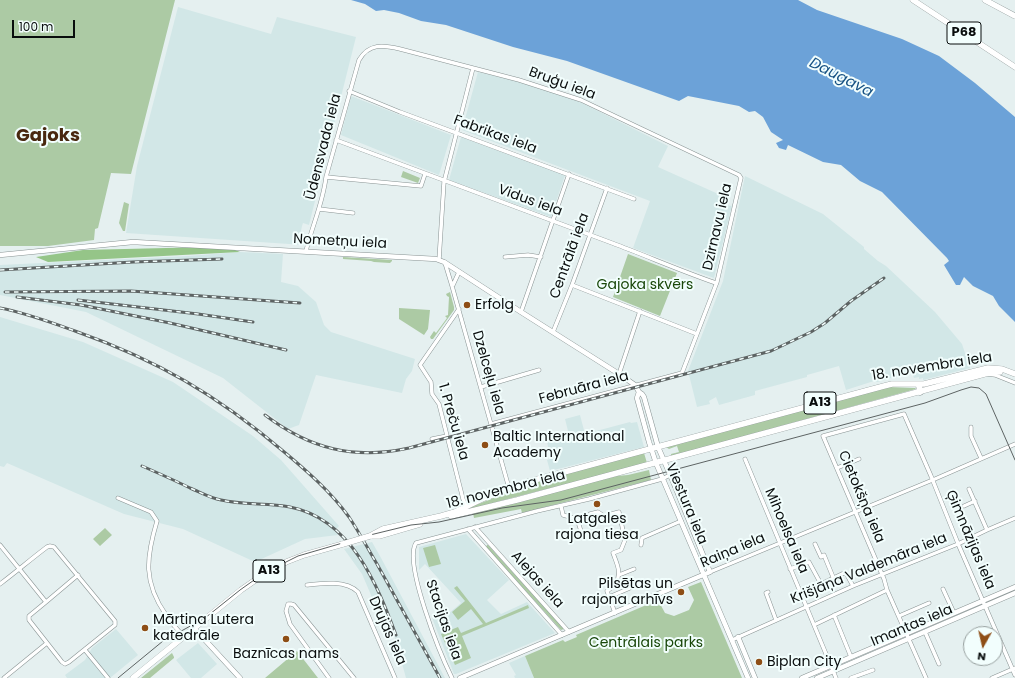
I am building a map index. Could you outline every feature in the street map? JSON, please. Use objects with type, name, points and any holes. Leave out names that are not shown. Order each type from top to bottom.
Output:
[{"type":"highway","points":[[919,385],[920,392]]},
{"type":"main road","name":"P68","points":[[913,0],[1015,67]]},
{"type":"main road","points":[[985,0],[1015,16]]},
{"type":"main road","name":"18. novembra iela","points":[[133,678],[241,590],[272,569],[304,555],[370,536],[383,529],[441,516],[527,482],[884,386],[892,384],[919,385],[980,370],[996,368],[1006,371]]},
{"type":"main road","name":"A13","points":[[1006,371],[1015,374]]},
{"type":"main road","name":"18. novembra iela","points":[[370,536],[380,536],[985,374],[1006,371]]},
{"type":"street","name":"Bruģu iela","points":[[367,50],[374,47],[387,46],[527,82],[581,100],[740,176]]},
{"type":"street","name":"Ūdensvada iela","points":[[306,251],[325,187],[326,177],[358,60],[367,50]]},
{"type":"street","points":[[442,261],[444,182],[473,68]]},
{"type":"street","name":"Fabrikas iela","points":[[349,91],[400,112],[634,199]]},
{"type":"street","name":"Vidus iela","points":[[336,140],[444,182],[553,221],[716,283]]},
{"type":"street","points":[[326,177],[421,186],[425,174]]},
{"type":"street","points":[[521,312],[569,174]]},
{"type":"street","name":"Dzirnavu iela","points":[[682,373],[716,283],[728,238],[741,178],[740,176]]},
{"type":"street","name":"Centrālā iela","points":[[553,332],[572,285],[607,188]]},
{"type":"street","points":[[319,209],[353,213]]},
{"type":"street","name":"Nometņu iela","points":[[0,255],[133,242],[306,251],[442,261],[635,385],[644,397],[658,447]]},
{"type":"street","points":[[505,257],[528,255],[540,257]]},
{"type":"street","name":"Dzelceļu iela","points":[[442,261],[459,309],[509,488]]},
{"type":"street","points":[[452,286],[459,272]]},
{"type":"street","points":[[572,285],[697,334]]},
{"type":"street","name":"1. Preču iela","points":[[459,309],[420,365],[431,382],[432,394],[439,404],[463,500],[466,506]]},
{"type":"street","points":[[619,374],[640,311]]},
{"type":"street","points":[[481,387],[539,370]]},
{"type":"street","name":"Februāra iela","points":[[491,424],[682,373]]},
{"type":"street","points":[[985,374],[1015,383]]},
{"type":"street","name":"Nometņu iela","points":[[639,392],[637,398],[651,449]]},
{"type":"street","name":"Cietokšņa iela","points":[[904,414],[823,436],[887,590],[926,678]]},
{"type":"street","name":"Ģimnāzijas iela","points":[[904,414],[1015,676]]},
{"type":"street","points":[[972,428],[971,436],[981,458]]},
{"type":"street","points":[[432,439],[447,436]]},
{"type":"street","name":"Raiņa iela","points":[[460,678],[1015,445]]},
{"type":"street","name":"Viestura iela","points":[[658,447],[710,572]]},
{"type":"street","name":"Viestura iela","points":[[651,449],[662,479],[748,678]]},
{"type":"street","name":"Mihoelsa iela","points":[[745,459],[836,678]]},
{"type":"street","points":[[837,468],[859,459]]},
{"type":"street","name":"18. novembra iela","points":[[415,545],[418,542],[561,506],[662,479],[670,475]]},
{"type":"street","points":[[969,488],[987,530]]},
{"type":"street","points":[[118,498],[151,512],[157,521],[151,545],[148,572],[149,582],[153,593],[166,616],[184,637]]},
{"type":"street","points":[[964,506],[975,501]]},
{"type":"street","points":[[561,506],[563,515],[577,519],[583,537]]},
{"type":"street","points":[[590,514],[598,512],[604,516],[619,512],[625,540],[621,550],[613,553],[619,568],[619,575],[616,585],[607,591],[615,612]]},
{"type":"street","name":"Krišjāņa Valdemāra iela","points":[[732,640],[853,586],[958,544],[1015,518]]},
{"type":"street","points":[[641,545],[642,538],[681,521]]},
{"type":"street","name":"Alejas iela","points":[[475,527],[569,632]]},
{"type":"street","name":"Alejas iela","points":[[468,529],[562,635]]},
{"type":"street","points":[[483,546],[488,542]]},
{"type":"street","points":[[815,544],[821,557],[824,555],[833,577]]},
{"type":"street","points":[[0,545],[46,602]]},
{"type":"street","name":"Stacijas iela","points":[[415,545],[413,550],[419,589],[452,678]]},
{"type":"street","points":[[0,584],[50,546],[54,547],[78,576],[115,621],[114,626],[65,664],[29,620],[29,616],[78,576]]},
{"type":"street","points":[[790,569],[809,562],[821,584],[844,572],[853,586]]},
{"type":"street","points":[[619,575],[634,569]]},
{"type":"street","points":[[609,597],[644,582]]},
{"type":"street","name":"Drujas iela","points":[[307,585],[338,583],[358,592],[396,678]]},
{"type":"street","name":"Imantas iela","points":[[802,678],[1015,587]]},
{"type":"street","name":"Imantas iela","points":[[943,589],[954,613]]},
{"type":"street","points":[[814,625],[887,590]]},
{"type":"street","points":[[768,592],[766,593],[776,620]]},
{"type":"street","name":"Imantas iela","points":[[817,678],[1015,593]]},
{"type":"street","points":[[899,616],[929,603]]},
{"type":"street","points":[[329,678],[290,624],[286,611],[288,604],[294,605],[354,678]]},
{"type":"street","points":[[834,616],[851,657]]},
{"type":"street","points":[[194,628],[240,678]]},
{"type":"street","points":[[925,632],[939,664]]},
{"type":"street","points":[[738,637],[756,678]]},
{"type":"street","points":[[4,678],[47,643]]},
{"type":"street","points":[[85,650],[108,678]]},
{"type":"street","points":[[992,678],[1013,669]]},
{"type":"street","points":[[851,678],[873,670]]},
{"type":"shaded area","points":[[178,7],[271,34],[277,17],[356,37],[309,225],[303,223],[302,226],[301,231],[306,237],[304,245],[126,233],[137,166]]},
{"type":"shaded area","points":[[478,72],[533,85],[580,102],[668,146],[658,167],[725,197],[726,201],[724,205],[732,206],[714,278],[633,248],[650,201],[462,130]]},
{"type":"shaded area","points":[[351,96],[451,135],[439,175],[341,135]]},
{"type":"shaded area","points":[[461,137],[565,175],[551,217],[449,180]]},
{"type":"shaded area","points":[[745,176],[823,214],[864,247],[864,249],[886,266],[935,312],[962,344],[970,368],[923,380],[923,378],[919,379],[919,377],[914,378],[912,372],[877,382],[874,381],[846,390],[839,366],[807,375],[807,377],[755,391],[755,395],[719,405],[716,397],[709,401],[710,404],[697,407],[688,371],[723,281]]},
{"type":"shaded area","points":[[240,252],[283,254],[281,282],[298,286],[316,302],[324,325],[331,332],[415,359],[412,371],[406,379],[402,393],[316,375],[299,425],[288,429],[223,378],[86,312],[0,295],[0,265]]},
{"type":"shaded area","points":[[0,317],[83,342],[173,382],[253,436],[281,460],[339,526],[335,530],[338,535],[305,539],[255,562],[183,529],[124,514],[7,463],[4,467],[0,466]]},
{"type":"shaded area","points":[[580,415],[585,434],[630,422],[637,422],[644,447],[550,471],[547,460],[550,459],[547,441],[569,435],[565,419]]},
{"type":"shaded area","points":[[466,534],[509,580],[487,600],[501,614],[527,602],[555,633],[454,674],[432,618],[444,613],[448,614],[461,603],[425,564],[419,570],[419,547]]},
{"type":"shaded area","points":[[372,542],[445,678],[406,678],[395,638],[383,607],[377,609],[362,574],[344,549]]},
{"type":"shaded area","points":[[116,629],[138,655],[110,678],[67,678],[65,675],[85,660],[92,648]]},
{"type":"shaded area","points":[[198,643],[217,664],[201,678],[191,678],[176,660]]},
{"type":"shaded area","points":[[525,656],[534,678],[515,678],[514,676],[516,675],[509,663]]},
{"type":"green space","points":[[0,0],[175,0],[131,174],[111,173],[98,228],[95,229],[94,240],[48,246],[0,246]]},
{"type":"green space","points":[[403,171],[420,178],[418,183],[401,177]]},
{"type":"green space","points":[[124,202],[129,204],[125,231],[123,231],[119,223]]},
{"type":"green space","points":[[208,247],[235,250],[240,252],[48,262],[36,257],[83,250]]},
{"type":"green space","name":"Gajoka skvērs","points":[[628,254],[677,273],[660,316],[613,297]]},
{"type":"green space","points":[[343,257],[392,261],[390,263],[374,262],[343,259]]},
{"type":"green space","points":[[450,292],[454,310],[433,339],[431,339],[430,337],[434,331],[436,333],[447,318],[445,316],[448,315],[449,297],[446,294]]},
{"type":"green space","points":[[399,308],[430,310],[428,329],[424,335],[399,319]]},
{"type":"green space","points":[[888,387],[916,389],[671,456],[671,454],[679,452],[677,446],[669,449],[666,447]]},
{"type":"green space","points":[[644,453],[647,463],[472,509],[471,507],[526,485]]},
{"type":"green space","points":[[649,470],[651,480],[522,513],[521,509],[474,518],[473,513],[617,476]]},
{"type":"green space","points":[[105,528],[112,535],[100,546],[93,539]]},
{"type":"green space","points":[[435,545],[441,564],[429,567],[423,548]]},
{"type":"green space","points":[[487,545],[564,629],[561,630],[486,547]]},
{"type":"green space","name":"Centrālais parks","points":[[701,582],[742,678],[534,678],[525,656],[563,640],[565,642],[577,637],[576,635],[658,600],[665,613],[674,616],[689,610],[694,600],[688,587]]},
{"type":"green space","points":[[457,586],[486,623],[528,605],[529,608],[462,636],[471,658],[455,665],[441,634],[458,627],[461,633],[483,624],[471,609],[458,620],[452,612],[465,601],[454,588]]},
{"type":"green space","points":[[297,651],[318,678],[265,678]]},
{"type":"green space","points":[[172,653],[174,658],[150,678],[141,678]]},
{"type":"water","name":"Daugava","points":[[351,0],[798,0],[817,10],[902,39],[939,56],[975,83],[1015,117],[1015,322],[999,306],[993,296],[973,286],[964,277],[960,285],[956,285],[944,265],[949,261],[947,258],[882,192],[860,181],[841,165],[823,162],[788,145],[786,150],[779,148],[776,143],[783,140],[771,132],[763,117],[755,111],[749,112],[739,106],[688,96],[679,101],[567,61],[513,47],[446,25],[421,21],[399,13],[384,10],[376,11],[365,4]]},
{"type":"tram line","points":[[118,678],[163,641],[205,618],[264,573],[298,556],[370,535],[411,525],[439,522],[502,508],[561,500],[925,403],[971,387],[979,388],[986,394],[1015,460]]},
{"type":"railway","points":[[0,270],[133,262],[222,259]]},
{"type":"railway","points":[[265,415],[282,427],[299,436],[316,444],[333,449],[370,453],[409,448],[771,351],[811,332],[825,323],[851,301],[884,278]]},
{"type":"railway","points":[[5,292],[131,291],[300,303]]},
{"type":"railway","points":[[17,297],[81,305],[170,323],[286,350]]},
{"type":"railway","points":[[78,300],[253,322]]},
{"type":"railway","points":[[0,308],[29,315],[105,342],[159,367],[210,396],[234,413],[310,474],[327,490],[349,517],[377,564],[440,678]]},
{"type":"railway","points":[[142,466],[213,498],[238,503],[290,507],[311,514],[330,525],[345,539],[359,556],[380,595],[396,635]]},
{"type":"place","name":"Erfolg","points":[[467,305]]},
{"type":"place","name":"Baltic International Academy","points":[[485,445]]},
{"type":"place","name":"Latgales rajona tiesa","points":[[597,504]]},
{"type":"place","name":"Pilsētas un rajona arhīvs","points":[[681,592]]},
{"type":"place","name":"Mārtiņa Lutera katedrāle","points":[[145,628]]},
{"type":"place","name":"Baznīcas nams","points":[[286,639]]},
{"type":"place","name":"Biplan City","points":[[759,662]]},
{"type":"district","name":"Gajoks","points":[[48,136]]}]
